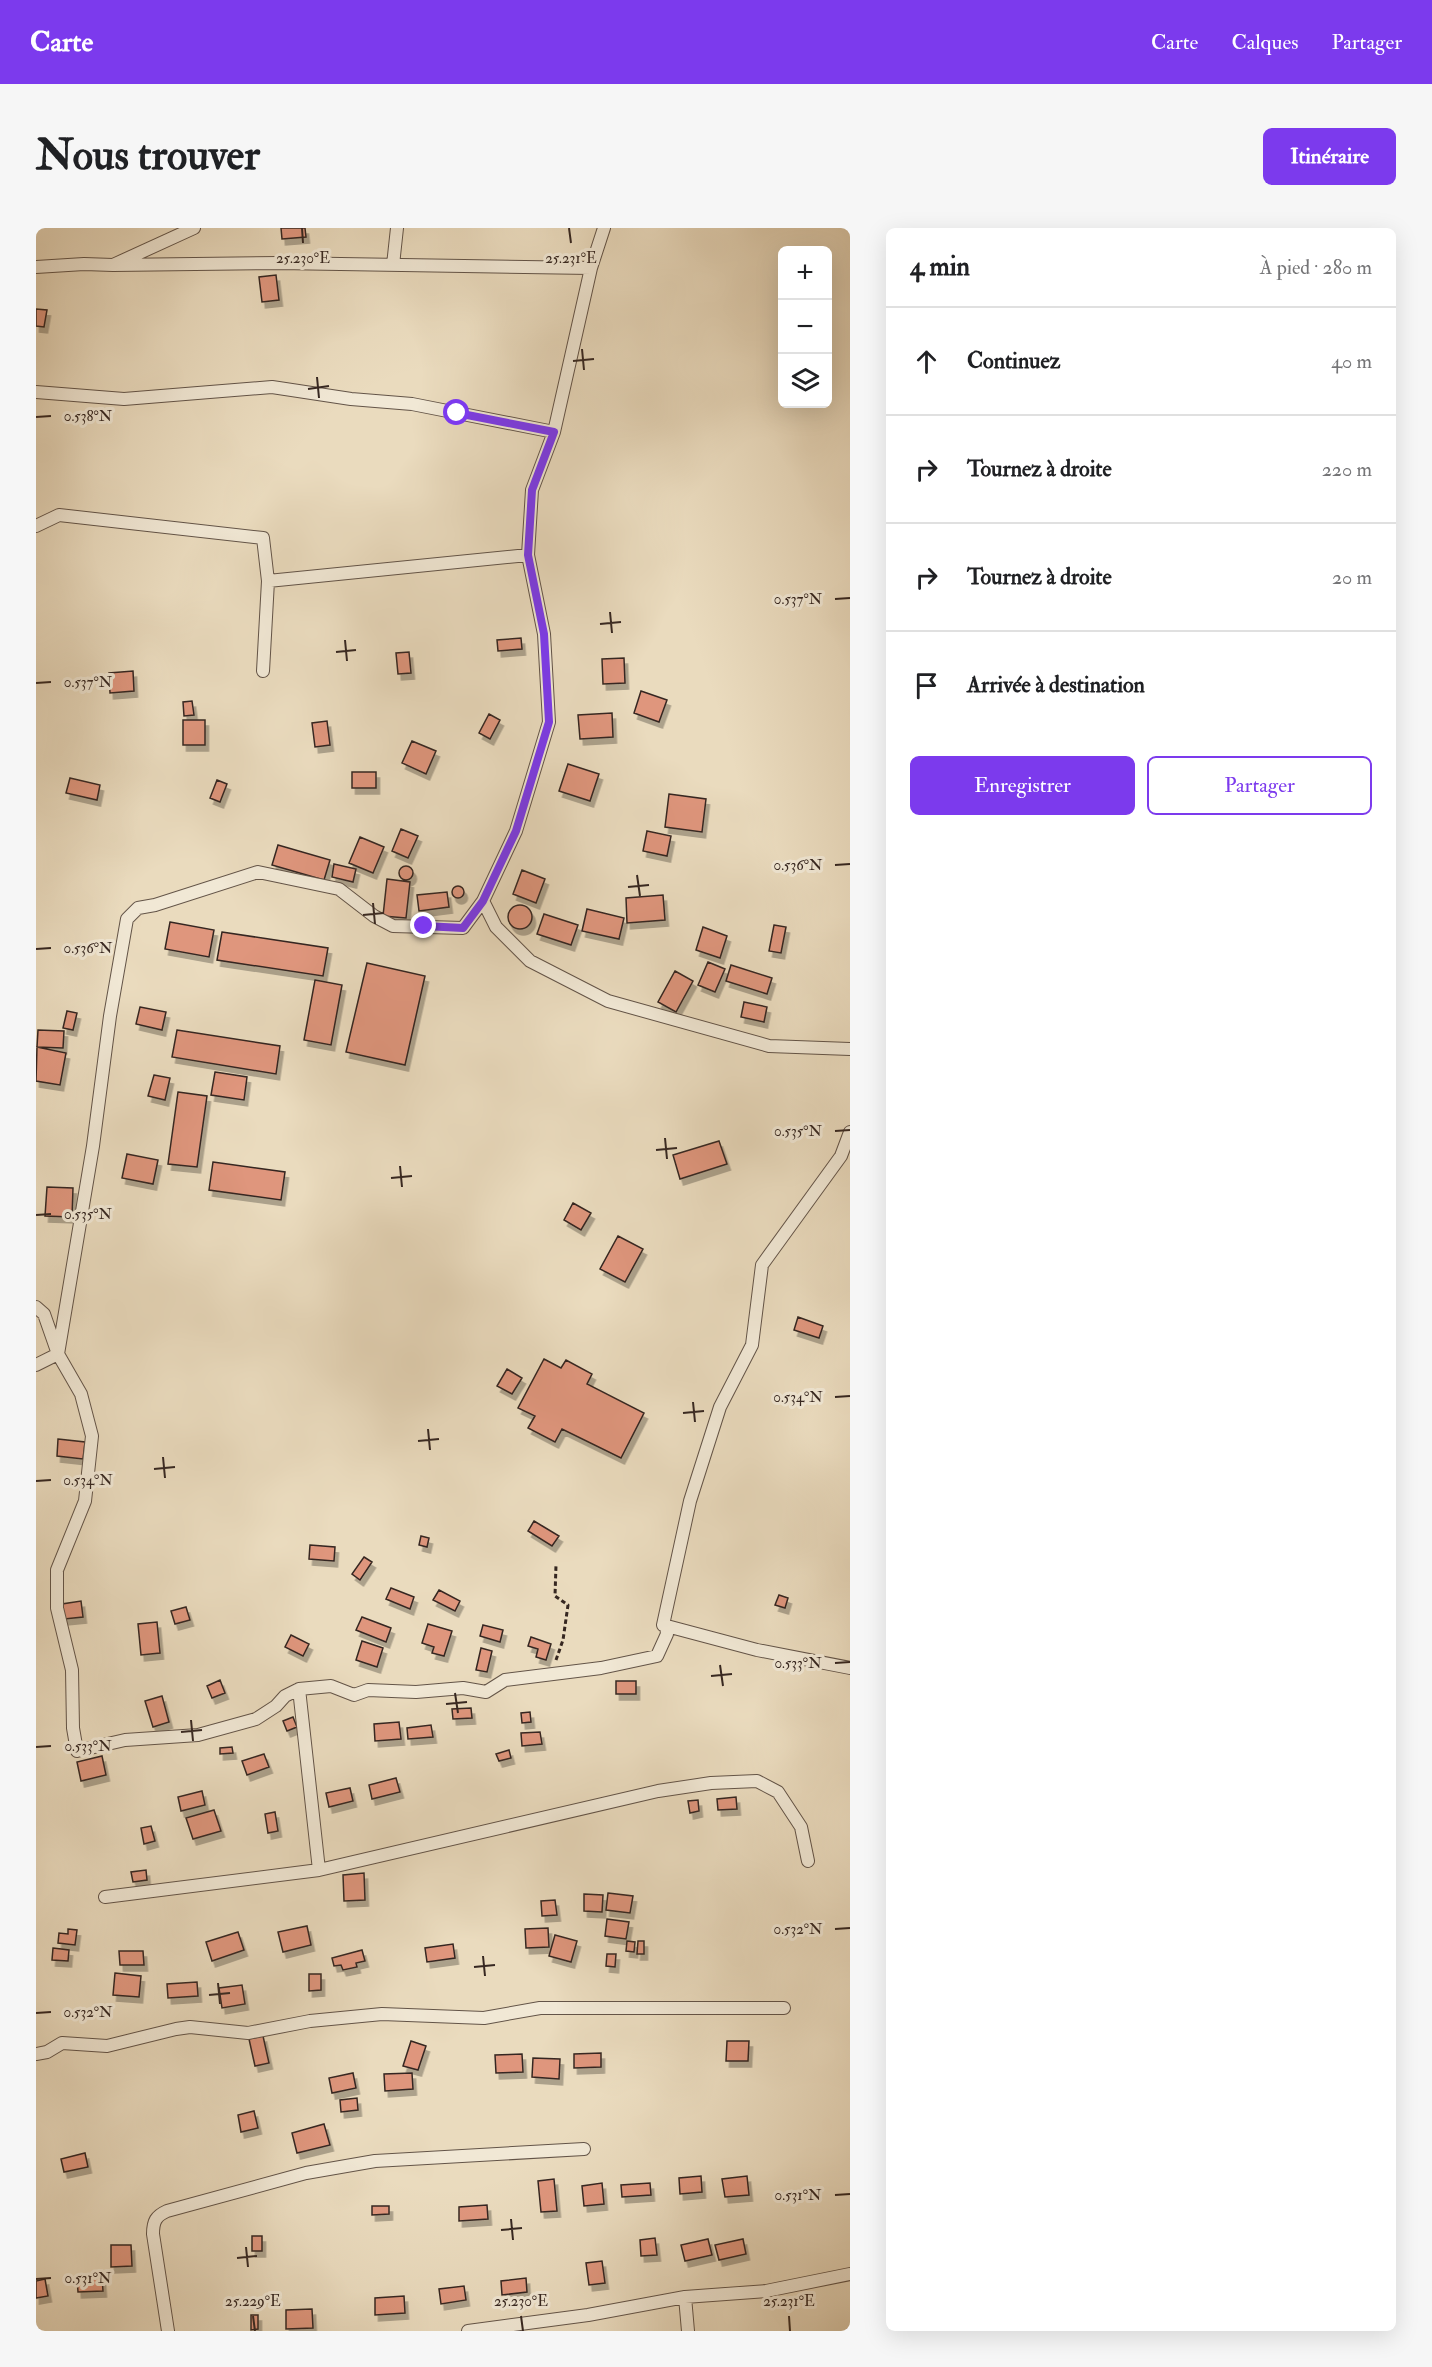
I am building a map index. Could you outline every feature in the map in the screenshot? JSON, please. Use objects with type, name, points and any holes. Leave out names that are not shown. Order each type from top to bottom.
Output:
[{"type":"street","points":[[113,265],[194,228]]},
{"type":"street","points":[[393,265],[397,228]]},
{"type":"street","points":[[58,1354],[93,1146],[108,1026],[127,919],[138,908],[155,905],[258,872],[339,889],[374,916],[393,927],[463,928],[483,901],[516,831],[549,722],[544,634],[528,555],[532,490],[554,432],[591,268],[604,228]]},
{"type":"street","points":[[36,267],[62,264],[279,263],[591,268]]},
{"type":"street","points":[[36,392],[124,399],[272,387],[351,399],[412,404],[554,432]]},
{"type":"street","points":[[36,526],[59,515],[263,538],[268,580],[263,670]]},
{"type":"street","points":[[268,580],[528,555]]},
{"type":"street","points":[[483,901],[496,927],[530,961],[608,1001],[769,1046],[850,1049]]},
{"type":"street","points":[[36,1307],[44,1314],[58,1354],[81,1394],[92,1436],[85,1501],[57,1570],[57,1608],[72,1670],[73,1728],[77,1751],[125,1740],[198,1735],[256,1719],[276,1706],[285,1696],[299,1689],[330,1686],[354,1695],[368,1690],[404,1692],[462,1688],[486,1692],[505,1680],[601,1668],[657,1656],[667,1634],[666,1625],[663,1624],[690,1501],[720,1407],[752,1345],[762,1266],[841,1156],[850,1132]]},
{"type":"street","points":[[36,1365],[58,1354]]},
{"type":"street","points":[[666,1625],[757,1650],[850,1668]]},
{"type":"street","points":[[299,1689],[319,1870]]},
{"type":"street","points":[[105,1897],[319,1870],[658,1791],[711,1783],[757,1782],[778,1792],[801,1827],[808,1861]]},
{"type":"street","points":[[36,2054],[47,2052],[62,2043],[107,2046],[176,2028],[190,2027],[248,2033],[310,2021],[382,2014],[484,2018],[540,2008],[784,2008]]},
{"type":"street","points":[[168,2331],[153,2234],[153,2222],[159,2214],[306,2172],[375,2161],[584,2150]]},
{"type":"street","points":[[468,2331],[588,2315],[685,2297],[766,2291],[850,2274]]},
{"type":"street","points":[[685,2297],[688,2331]]},
{"type":"path","points":[[552,1674],[563,1640],[568,1605],[555,1596],[556,1565]]},
{"type":"building","points":[[281,228],[305,228],[306,237],[282,239]]},
{"type":"building","points":[[276,275],[279,300],[262,302],[259,277]]},
{"type":"building","points":[[36,309],[47,310],[44,327],[36,326]]},
{"type":"building","points":[[521,638],[522,649],[498,651],[497,640]]},
{"type":"building","points":[[409,652],[411,673],[398,674],[396,653]]},
{"type":"building","points":[[624,658],[625,683],[603,684],[602,659]]},
{"type":"building","points":[[133,671],[134,691],[110,693],[109,673]]},
{"type":"building","points":[[641,691],[667,700],[659,722],[634,713]]},
{"type":"building","points":[[192,701],[194,715],[184,716],[183,702]]},
{"type":"building","points":[[612,713],[613,737],[580,739],[578,715]]},
{"type":"building","points":[[489,714],[500,720],[490,739],[479,733]]},
{"type":"building","points":[[183,720],[205,720],[205,745],[183,745]]},
{"type":"building","points":[[327,721],[330,745],[315,747],[312,723]]},
{"type":"building","points":[[412,741],[436,751],[426,774],[402,763]]},
{"type":"building","points":[[568,764],[599,774],[590,801],[559,791]]},
{"type":"building","points":[[352,772],[376,772],[376,788],[352,788]]},
{"type":"building","points":[[70,778],[100,785],[97,800],[66,793]]},
{"type":"building","points":[[217,780],[227,784],[220,802],[210,798]]},
{"type":"building","points":[[669,794],[706,799],[702,832],[665,827]]},
{"type":"building","points":[[401,829],[418,836],[408,858],[392,851]]},
{"type":"building","points":[[647,831],[671,836],[667,856],[643,851]]},
{"type":"building","points":[[360,837],[384,847],[373,873],[349,863]]},
{"type":"building","points":[[278,845],[330,860],[324,880],[272,865]]},
{"type":"building","points":[[334,864],[356,869],[353,882],[332,877]]},
{"type":"building","points":[[406,866],[411,868],[413,873],[411,878],[406,880],[401,878],[399,873],[401,868]]},
{"type":"building","points":[[522,870],[545,879],[536,903],[513,894]]},
{"type":"building","points":[[387,879],[410,882],[406,918],[383,916]]},
{"type":"building","points":[[460,886],[464,892],[460,898],[456,898],[452,890]]},
{"type":"building","points":[[447,892],[449,907],[419,911],[417,895]]},
{"type":"building","points":[[663,895],[665,920],[627,923],[626,898]]},
{"type":"building","points":[[520,905],[529,908],[532,917],[529,926],[520,929],[511,926],[508,917],[511,908]]},
{"type":"building","points":[[587,909],[624,918],[619,939],[582,931]]},
{"type":"building","points":[[544,914],[578,925],[571,945],[537,934]]},
{"type":"building","points":[[170,922],[214,930],[209,957],[165,949]]},
{"type":"building","points":[[774,925],[786,927],[781,953],[769,951]]},
{"type":"building","points":[[703,927],[727,936],[720,958],[696,950]]},
{"type":"building","points":[[222,932],[328,948],[323,976],[217,960]]},
{"type":"building","points":[[708,962],[725,969],[715,992],[698,985]]},
{"type":"building","points":[[367,963],[425,976],[405,1065],[346,1052]]},
{"type":"building","points":[[731,965],[772,978],[767,994],[726,981]]},
{"type":"building","points":[[675,971],[693,981],[676,1012],[658,1002]]},
{"type":"building","points":[[315,980],[342,985],[331,1045],[304,1040]]},
{"type":"building","points":[[744,1002],[767,1007],[764,1022],[741,1017]]},
{"type":"building","points":[[140,1007],[166,1012],[162,1030],[136,1024]]},
{"type":"building","points":[[67,1011],[77,1013],[73,1030],[63,1028]]},
{"type":"building","points":[[38,1030],[64,1031],[63,1048],[37,1047]]},
{"type":"building","points":[[177,1030],[280,1046],[276,1074],[172,1057]]},
{"type":"building","points":[[37,1047],[66,1053],[60,1085],[36,1081]]},
{"type":"building","points":[[215,1072],[247,1077],[244,1100],[211,1095]]},
{"type":"building","points":[[154,1075],[170,1078],[165,1100],[148,1096]]},
{"type":"building","points":[[178,1092],[207,1096],[197,1167],[168,1164]]},
{"type":"building","points":[[719,1141],[727,1164],[680,1179],[673,1155]]},
{"type":"building","points":[[127,1154],[158,1160],[153,1184],[122,1178]]},
{"type":"building","points":[[213,1162],[285,1172],[281,1200],[209,1190]]},
{"type":"building","points":[[47,1187],[73,1188],[72,1217],[45,1216]]},
{"type":"building","points":[[573,1203],[591,1213],[581,1230],[564,1220]]},
{"type":"building","points":[[618,1236],[643,1249],[625,1282],[600,1269]]},
{"type":"building","points":[[798,1317],[823,1326],[819,1338],[794,1330]]},
{"type":"building","points":[[544,1359],[561,1368],[566,1360],[592,1374],[587,1384],[644,1413],[621,1458],[562,1429],[555,1442],[528,1428],[535,1416],[518,1408]]},
{"type":"building","points":[[507,1369],[522,1378],[512,1394],[497,1386]]},
{"type":"building","points":[[58,1439],[85,1442],[83,1459],[57,1456]]},
{"type":"building","points":[[534,1521],[559,1536],[552,1546],[528,1531]]},
{"type":"building","points":[[421,1536],[429,1538],[427,1547],[419,1545]]},
{"type":"building","points":[[310,1545],[335,1547],[334,1561],[309,1559]]},
{"type":"building","points":[[364,1557],[372,1562],[360,1580],[352,1574]]},
{"type":"building","points":[[391,1588],[414,1597],[410,1609],[386,1599]]},
{"type":"building","points":[[439,1590],[460,1601],[455,1611],[433,1600]]},
{"type":"building","points":[[779,1595],[788,1598],[785,1608],[775,1605]]},
{"type":"building","points":[[81,1601],[83,1617],[64,1619],[62,1604]]},
{"type":"building","points":[[186,1607],[190,1620],[175,1624],[171,1611]]},
{"type":"building","points":[[362,1617],[391,1628],[386,1642],[356,1630]]},
{"type":"building","points":[[157,1622],[160,1653],[141,1655],[138,1624]]},
{"type":"building","points":[[428,1624],[452,1631],[444,1656],[432,1653],[434,1647],[422,1643]]},
{"type":"building","points":[[483,1625],[503,1630],[500,1642],[480,1636]]},
{"type":"building","points":[[291,1635],[309,1644],[303,1656],[285,1647]]},
{"type":"building","points":[[531,1637],[551,1644],[546,1660],[536,1657],[538,1649],[528,1646]]},
{"type":"building","points":[[362,1641],[383,1648],[377,1667],[356,1660]]},
{"type":"building","points":[[481,1648],[492,1651],[487,1672],[476,1670]]},
{"type":"building","points":[[220,1680],[225,1693],[212,1698],[207,1686]]},
{"type":"building","points":[[616,1681],[636,1681],[636,1694],[616,1694]]},
{"type":"building","points":[[162,1696],[169,1722],[153,1727],[145,1701]]},
{"type":"building","points":[[471,1708],[472,1718],[453,1719],[452,1709]]},
{"type":"building","points":[[530,1712],[531,1722],[522,1723],[521,1713]]},
{"type":"building","points":[[293,1717],[297,1727],[287,1731],[283,1721]]},
{"type":"building","points":[[399,1722],[401,1739],[375,1741],[374,1724]]},
{"type":"building","points":[[431,1725],[433,1737],[408,1739],[407,1728]]},
{"type":"building","points":[[540,1732],[542,1744],[522,1746],[521,1733]]},
{"type":"building","points":[[232,1747],[233,1753],[220,1754],[220,1748]]},
{"type":"building","points":[[509,1750],[511,1758],[499,1761],[496,1754]]},
{"type":"building","points":[[264,1754],[269,1767],[247,1775],[242,1761]]},
{"type":"building","points":[[102,1756],[106,1775],[81,1781],[77,1762]]},
{"type":"building","points":[[396,1778],[400,1792],[372,1799],[369,1785]]},
{"type":"building","points":[[350,1788],[353,1801],[329,1807],[326,1793]]},
{"type":"building","points":[[202,1791],[205,1805],[181,1811],[178,1797]]},
{"type":"building","points":[[736,1797],[737,1809],[718,1810],[717,1799]]},
{"type":"building","points":[[698,1800],[699,1811],[690,1813],[688,1801]]},
{"type":"building","points":[[214,1810],[221,1831],[193,1839],[186,1818]]},
{"type":"building","points":[[275,1812],[278,1831],[268,1833],[265,1814]]},
{"type":"building","points":[[151,1826],[155,1841],[144,1844],[141,1828]]},
{"type":"building","points":[[146,1870],[147,1880],[133,1882],[131,1872]]},
{"type":"building","points":[[364,1873],[365,1900],[344,1901],[343,1875]]},
{"type":"building","points":[[608,1893],[633,1896],[630,1913],[606,1910]]},
{"type":"building","points":[[584,1894],[603,1895],[602,1912],[584,1911]]},
{"type":"building","points":[[555,1900],[557,1915],[542,1916],[541,1901]]},
{"type":"building","points":[[607,1919],[629,1922],[626,1939],[605,1936]]},
{"type":"building","points":[[307,1926],[311,1945],[283,1952],[278,1932]]},
{"type":"building","points":[[548,1928],[549,1947],[526,1948],[525,1929]]},
{"type":"building","points":[[68,1929],[77,1930],[75,1945],[58,1943],[59,1933],[68,1934]]},
{"type":"building","points":[[238,1932],[244,1950],[212,1961],[206,1942]]},
{"type":"building","points":[[555,1935],[577,1941],[571,1962],[549,1956]]},
{"type":"building","points":[[627,1941],[635,1942],[634,1952],[626,1951]]},
{"type":"building","points":[[638,1941],[644,1941],[644,1954],[637,1954]]},
{"type":"building","points":[[453,1944],[455,1958],[427,1962],[425,1948]]},
{"type":"building","points":[[53,1948],[69,1950],[68,1961],[52,1960]]},
{"type":"building","points":[[362,1950],[365,1961],[356,1963],[357,1967],[343,1970],[341,1965],[334,1966],[332,1958]]},
{"type":"building","points":[[119,1951],[143,1951],[144,1965],[120,1965]]},
{"type":"building","points":[[607,1954],[616,1954],[615,1967],[606,1966]]},
{"type":"building","points":[[115,1973],[141,1976],[139,1997],[113,1995]]},
{"type":"building","points":[[309,1974],[321,1974],[321,1990],[309,1991]]},
{"type":"building","points":[[197,1982],[198,1996],[168,1998],[167,1984]]},
{"type":"building","points":[[242,1985],[245,2004],[222,2008],[219,1988]]},
{"type":"building","points":[[263,2036],[269,2063],[255,2066],[249,2039]]},
{"type":"building","points":[[411,2041],[426,2046],[418,2070],[403,2066]]},
{"type":"building","points":[[727,2041],[749,2041],[748,2061],[726,2061]]},
{"type":"building","points":[[601,2053],[601,2067],[574,2068],[574,2054]]},
{"type":"building","points":[[522,2054],[523,2072],[496,2073],[495,2055]]},
{"type":"building","points":[[533,2058],[560,2059],[559,2079],[532,2077]]},
{"type":"building","points":[[353,2073],[356,2088],[332,2093],[329,2078]]},
{"type":"building","points":[[412,2073],[413,2089],[385,2091],[384,2074]]},
{"type":"building","points":[[357,2098],[358,2110],[341,2112],[340,2100]]},
{"type":"building","points":[[254,2111],[258,2128],[241,2132],[238,2115]]},
{"type":"building","points":[[324,2124],[330,2145],[297,2153],[292,2133]]},
{"type":"building","points":[[85,2153],[88,2167],[64,2172],[61,2159]]},
{"type":"building","points":[[701,2176],[702,2192],[680,2194],[679,2178]]},
{"type":"building","points":[[747,2176],[749,2195],[725,2197],[722,2179]]},
{"type":"building","points":[[554,2179],[557,2211],[541,2212],[538,2181]]},
{"type":"building","points":[[602,2183],[604,2204],[584,2206],[582,2186]]},
{"type":"building","points":[[650,2183],[651,2195],[622,2197],[621,2185]]},
{"type":"building","points":[[487,2205],[488,2219],[459,2221],[459,2207]]},
{"type":"building","points":[[372,2206],[389,2206],[389,2214],[372,2215]]},
{"type":"building","points":[[252,2236],[262,2236],[262,2251],[252,2251]]},
{"type":"building","points":[[655,2238],[657,2255],[641,2256],[640,2240]]},
{"type":"building","points":[[708,2239],[712,2255],[685,2261],[681,2245]]},
{"type":"building","points":[[743,2239],[746,2254],[719,2260],[715,2245]]},
{"type":"building","points":[[111,2245],[131,2245],[132,2266],[111,2267]]},
{"type":"building","points":[[602,2261],[605,2283],[589,2285],[586,2263]]},
{"type":"building","points":[[102,2277],[103,2291],[78,2292],[77,2278]]},
{"type":"building","points":[[526,2278],[527,2292],[502,2295],[501,2281]]},
{"type":"building","points":[[45,2279],[48,2296],[36,2298],[36,2281]]},
{"type":"building","points":[[464,2286],[466,2300],[441,2304],[439,2289]]},
{"type":"building","points":[[404,2296],[405,2313],[375,2315],[375,2298]]},
{"type":"building","points":[[312,2309],[313,2328],[286,2329],[286,2310]]},
{"type":"building","points":[[251,2315],[258,2315],[258,2329],[251,2330]]},
{"type":"route","points":[[424,926],[463,928],[483,901],[516,831],[549,722],[544,634],[528,555],[532,490],[554,432],[457,413]]}]
